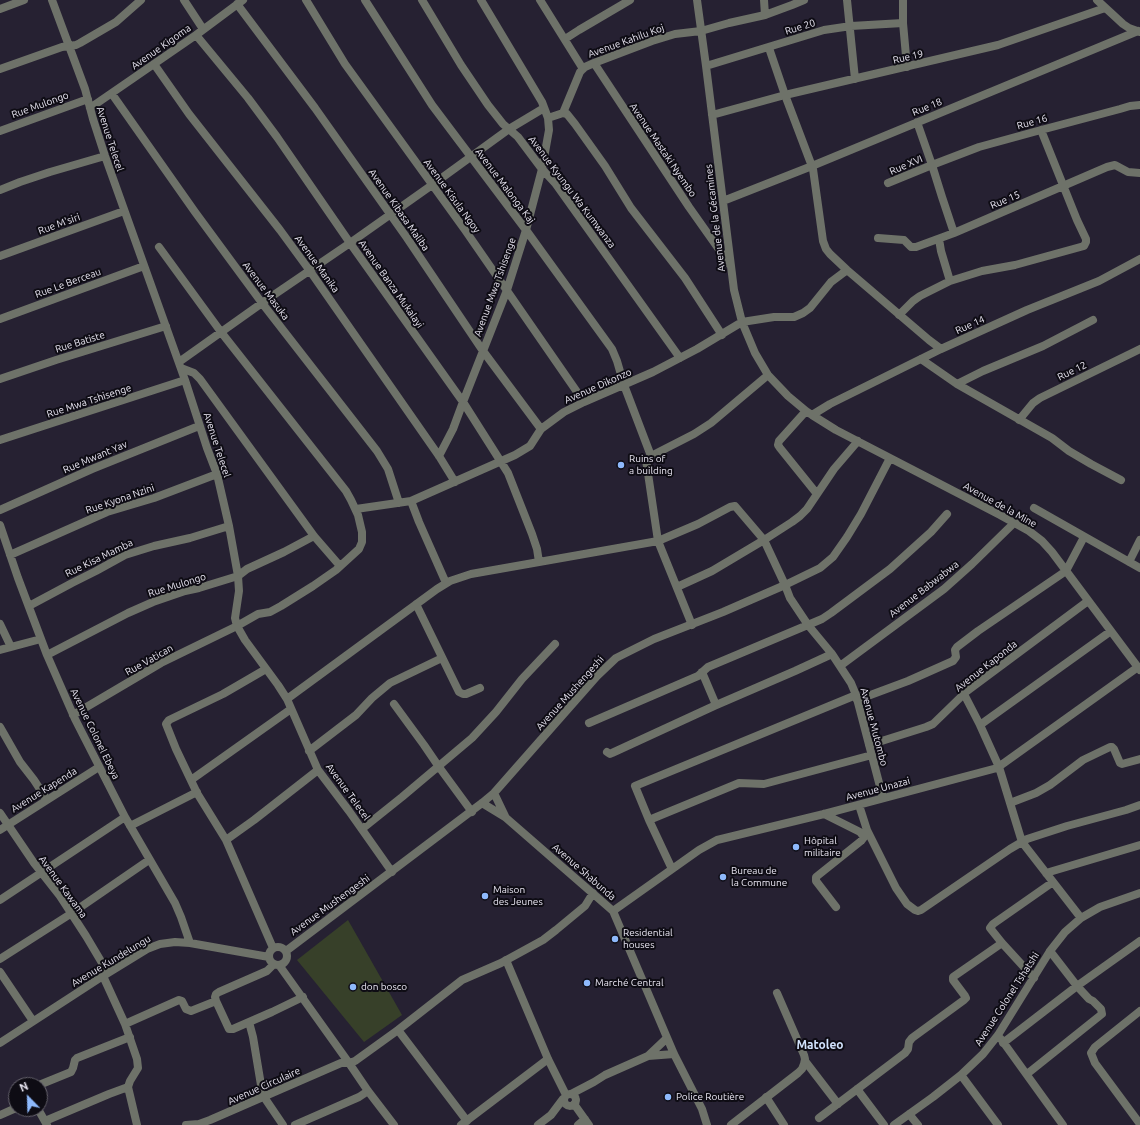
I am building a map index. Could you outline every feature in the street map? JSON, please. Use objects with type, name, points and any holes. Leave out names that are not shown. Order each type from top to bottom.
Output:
[{"type":"street","points":[[0,9],[24,0]]},
{"type":"street","name":"Avenue Telecel","points":[[52,0],[85,89],[104,156],[180,365],[216,474],[229,526],[238,576],[239,590],[235,618],[237,626],[245,640],[287,699],[318,770],[392,872]]},
{"type":"street","points":[[0,67],[62,47],[80,44],[122,18],[142,0]]},
{"type":"street","points":[[184,0],[203,29]]},
{"type":"street","name":"Avenue Kisula Ngoy","points":[[306,0],[345,64],[507,290],[584,402]]},
{"type":"street","name":"Avenue Malonga Kaj","points":[[365,0],[432,106],[526,230],[612,349],[618,361],[624,384],[651,456]]},
{"type":"street","name":"Avenue Kyungu Wa Kumwanza","points":[[422,0],[488,105],[503,124],[518,137],[566,198],[680,358]]},
{"type":"street","name":"Avenue Mwa Tshisenge","points":[[439,456],[453,429],[507,290],[526,230],[542,169],[549,130],[548,118],[544,108],[481,0]]},
{"type":"street","points":[[540,0],[583,69]]},
{"type":"street","points":[[565,39],[630,0]]},
{"type":"street","name":"Avenue de la Gécamines","points":[[697,0],[734,290],[742,322],[755,353],[768,375],[778,387],[809,413]]},
{"type":"street","points":[[764,0],[765,15]]},
{"type":"street","name":"Avenue Kahilu Koj","points":[[563,113],[579,74],[583,69],[594,63],[636,46],[675,34],[701,31],[765,15],[792,6],[804,0]]},
{"type":"street","points":[[847,0],[851,26],[855,79]]},
{"type":"street","points":[[903,0],[903,23],[907,67]]},
{"type":"street","points":[[1097,0],[1123,24],[1139,32]]},
{"type":"street","name":"Avenue Kigoma","points":[[90,108],[196,35],[241,1]]},
{"type":"street","name":"Avenue Kibasa Maliba","points":[[241,1],[407,238],[483,351],[541,429]]},
{"type":"street","name":"Rue 19","points":[[712,115],[786,95],[998,46],[1105,8]]},
{"type":"street","name":"Rue 20","points":[[706,66],[824,30],[851,26],[903,23]]},
{"type":"street","name":"Rue 18","points":[[723,201],[1139,32]]},
{"type":"street","name":"Avenue Banza Mukalayi","points":[[196,35],[248,98],[277,137],[463,402],[509,477],[537,549],[539,562]]},
{"type":"street","points":[[769,48],[812,166],[824,246],[830,254],[847,270],[941,349]]},
{"type":"street","name":"Avenue Mastaki Nyembo","points":[[594,63],[689,207],[731,267]]},
{"type":"street","name":"Avenue Manika","points":[[154,64],[189,114],[280,230],[310,271],[439,456],[455,482]]},
{"type":"street","name":"Avenue Masuka","points":[[112,94],[262,303],[381,456],[388,469],[399,502]]},
{"type":"street","name":"Rue Mulongo","points":[[0,131],[88,99]]},
{"type":"street","name":"Rue 16","points":[[932,165],[980,147],[1130,106],[1140,105]]},
{"type":"street","points":[[340,566],[314,536],[200,379],[180,365],[221,332],[262,303],[432,186],[509,129],[544,108]]},
{"type":"street","points":[[548,118],[563,113],[567,114],[597,154],[631,208],[685,278],[722,334]]},
{"type":"street","points":[[917,122],[954,233]]},
{"type":"street","points":[[899,315],[920,296],[950,281],[982,271],[1015,265],[1084,246],[1086,239],[1041,130]]},
{"type":"street","points":[[0,190],[50,172],[104,156]]},
{"type":"street","name":"Rue XVI","points":[[888,184],[932,165]]},
{"type":"street","name":"Rue 15","points":[[878,238],[904,240],[912,248],[954,233],[1110,166],[1116,165],[1131,173],[1140,173]]},
{"type":"street","name":"Rue M'siri","points":[[0,256],[124,211]]},
{"type":"street","points":[[939,239],[950,281]]},
{"type":"street","name":"Rue Vatican","points":[[73,715],[161,663],[237,626],[258,614],[268,613],[277,608],[313,586],[340,566],[359,550],[362,542],[360,521],[356,509],[346,490],[221,332],[159,247]]},
{"type":"street","name":"Rue 14","points":[[817,494],[778,445],[779,441],[809,413],[941,349],[1027,310],[1099,281],[1140,259]]},
{"type":"street","name":"Rue Le Berceau","points":[[0,319],[144,266]]},
{"type":"street","points":[[742,322],[767,318],[794,317],[803,313],[810,308],[831,282],[847,270]]},
{"type":"street","points":[[958,384],[983,371],[1043,346],[1094,320]]},
{"type":"street","name":"Avenue Dikonzo","points":[[356,509],[411,501],[501,462],[527,449],[541,429],[564,412],[653,372],[742,322]]},
{"type":"street","name":"Rue Batiste","points":[[0,379],[166,326]]},
{"type":"street","name":"Rue 12","points":[[1019,420],[1033,403],[1040,398],[1140,349]]},
{"type":"street","points":[[920,359],[958,384],[1052,438],[1069,451],[1121,480]]},
{"type":"street","points":[[692,625],[658,541],[646,462],[651,456],[694,434],[711,423],[768,375]]},
{"type":"street","name":"Rue Mwa Tshisenge","points":[[0,440],[185,380]]},
{"type":"street","name":"Avenue de la Mine","points":[[809,413],[858,441],[1015,522],[1029,531],[1042,542],[1066,571],[1139,668]]},
{"type":"street","name":"Rue Mwant Yav","points":[[0,510],[92,469],[199,426]]},
{"type":"street","points":[[677,587],[712,571],[764,540],[800,516],[807,509],[834,469],[858,441]]},
{"type":"street","name":"Avenue Mushengeshi","points":[[286,951],[472,812],[494,793],[592,681],[616,658],[654,640],[786,585],[820,568],[833,557],[841,546],[858,519],[890,458]]},
{"type":"street","name":"Rue Kyona Nzini","points":[[10,555],[107,512],[149,499],[216,474]]},
{"type":"street","points":[[411,501],[446,583]]},
{"type":"street","name":"Avenue Mutombo","points":[[658,541],[698,524],[733,506],[738,508],[764,540],[786,585],[790,598],[808,625],[832,654],[851,683],[857,698],[883,798]]},
{"type":"street","points":[[1034,508],[1140,568]]},
{"type":"street","points":[[589,723],[692,679],[708,667],[808,625],[831,613],[890,569],[931,532],[947,514]]},
{"type":"street","name":"Avenue Babwabwa","points":[[840,666],[944,589],[1015,522]]},
{"type":"street","name":"Avenue Colonel Ebeya","points":[[0,525],[47,655],[73,715],[125,817],[175,903],[190,943]]},
{"type":"street","name":"Rue Kisa Mamba","points":[[29,606],[125,555],[154,546],[173,543],[229,526]]},
{"type":"street","name":"Rue Mulongo","points":[[47,655],[152,602],[238,576],[247,569],[314,536]]},
{"type":"street","points":[[672,869],[635,786],[857,698],[908,681],[953,661],[956,657],[955,650],[957,647],[1066,571],[1084,537]]},
{"type":"street","points":[[1129,562],[1140,540]]},
{"type":"street","points":[[287,699],[416,604],[454,579],[471,574],[658,541]]},
{"type":"street","name":"Avenue Kaponda","points":[[869,745],[930,725],[964,694],[1088,601]]},
{"type":"street","points":[[416,604],[459,692],[466,694],[480,688]]},
{"type":"street","points":[[0,624],[10,647]]},
{"type":"street","points":[[980,725],[1111,631]]},
{"type":"street","points":[[0,650],[41,639]]},
{"type":"street","points":[[362,829],[439,767],[472,738],[496,712],[522,679],[555,644]]},
{"type":"street","points":[[607,752],[610,754],[832,654]]},
{"type":"street","points":[[309,751],[356,715],[375,695],[390,683],[442,658]]},
{"type":"street","name":"Avenue Unazai","points":[[613,911],[705,846],[716,840],[859,805],[990,771],[999,767],[1139,668]]},
{"type":"street","points":[[266,669],[223,694],[167,721],[166,724],[170,736],[197,792],[226,840],[273,948]]},
{"type":"street","points":[[702,672],[716,705]]},
{"type":"street","points":[[964,694],[999,767],[1022,842],[1081,918]]},
{"type":"street","points":[[394,704],[472,812]]},
{"type":"street","points":[[191,780],[291,709]]},
{"type":"street","points":[[0,727],[20,762],[47,800]]},
{"type":"street","points":[[1010,803],[1036,793],[1050,785],[1083,760],[1108,748],[1114,748],[1120,763],[1122,764],[1140,759]]},
{"type":"street","points":[[649,820],[739,783],[764,784],[872,755]]},
{"type":"street","name":"Avenue Kapenda","points":[[0,830],[99,767]]},
{"type":"street","points":[[226,840],[318,770]]},
{"type":"street","points":[[130,826],[197,792]]},
{"type":"street","points":[[494,793],[505,817]]},
{"type":"street","name":"Avenue Shabunda","points":[[482,803],[505,817],[608,905],[613,911],[674,1054],[702,1109]]},
{"type":"street","points":[[859,805],[867,830],[896,888],[907,904],[917,910],[922,909],[1033,836],[1140,805]]},
{"type":"street","name":"Avenue Kawama","points":[[0,813],[34,863],[60,896],[90,942],[125,1024],[138,1066],[128,1088]]},
{"type":"street","points":[[824,814],[860,832],[864,837],[816,877],[816,881],[836,908]]},
{"type":"street","points":[[0,900],[125,817]]},
{"type":"street","points":[[1046,873],[1140,845]]},
{"type":"street","points":[[0,959],[72,914],[149,860]]},
{"type":"street","points":[[1034,978],[991,930],[991,927],[1053,882]]},
{"type":"street","name":"Avenue Circulaire","points":[[186,1125],[199,1124],[210,1120],[341,1063],[350,1063],[358,1059],[462,980],[506,960],[543,940],[585,906],[593,893]]},
{"type":"street","name":"Avenue Colonel Tshatshi","points":[[894,1125],[961,1075],[983,1054],[998,1035],[1050,951],[1065,932],[1081,918],[1100,907],[1140,894]]},
{"type":"street","points":[[1003,1042],[1140,941]]},
{"type":"street","name":"Avenue Kundelungu","points":[[0,1043],[105,975],[154,946],[165,943],[190,943],[274,962]]},
{"type":"street","points":[[819,1118],[905,1053],[912,1038],[965,999],[965,996],[953,978],[1002,943]]},
{"type":"street","points":[[273,948],[280,947],[286,951],[287,958],[283,963],[274,962]]},
{"type":"street","points":[[273,948],[270,952],[274,962],[303,997],[368,1091],[394,1125]]},
{"type":"street","points":[[1027,1074],[1102,1015],[1101,1009],[1094,1001],[1089,1000],[1050,951]]},
{"type":"street","points":[[506,960],[548,1059],[567,1096],[564,1104],[573,1104]]},
{"type":"street","points":[[274,962],[267,971],[219,992],[215,996],[229,1029],[249,1022],[303,997]]},
{"type":"street","points":[[0,972],[33,1021]]},
{"type":"street","points":[[777,993],[804,1055],[805,1061],[838,1104]]},
{"type":"street","points":[[125,1024],[180,1000],[186,1009],[191,1011],[216,1001]]},
{"type":"street","points":[[1140,1011],[1095,1047],[1091,1054],[1095,1063],[1140,1124]]},
{"type":"street","points":[[249,1022],[264,1097],[283,1125]]},
{"type":"street","points":[[398,1030],[464,1123],[548,1059]]},
{"type":"street","points":[[998,1035],[1063,1125]]},
{"type":"street","points":[[48,1081],[71,1072],[77,1058],[130,1037]]},
{"type":"street","points":[[648,1056],[667,1038]]},
{"type":"street","points":[[551,1115],[567,1096],[605,1075],[648,1056],[674,1054]]},
{"type":"street","points":[[731,1125],[798,1073],[802,1069],[805,1061]]},
{"type":"street","points":[[961,1075],[998,1125]]},
{"type":"street","points":[[538,1125],[551,1115],[573,1104],[594,1082]]},
{"type":"street","points":[[46,1123],[109,1094],[128,1088],[137,1125]]},
{"type":"street","points":[[857,1090],[884,1125]]},
{"type":"street","points":[[295,1125],[359,1097],[368,1091]]},
{"type":"street","points":[[567,1096],[575,1096],[573,1104]]},
{"type":"street","points":[[766,1097],[784,1125]]},
{"type":"street","points":[[573,1104],[587,1122],[578,1125]]},
{"type":"street","points":[[702,1109],[707,1125]]},
{"type":"street","points":[[702,1109],[714,1125]]},
{"type":"street","points":[[909,1114],[918,1125]]},
{"type":"green space","name":"don bosco","points":[[348,920],[402,1015],[364,1042],[297,960]]},
{"type":"place","name":"Ruins of a building","points":[[621,465]]},
{"type":"place","name":"Hôpital militaire","points":[[796,847]]},
{"type":"place","name":"Bureau de la Commune","points":[[723,877]]},
{"type":"place","name":"Maison des Jeunes","points":[[485,896]]},
{"type":"place","name":"Residential houses","points":[[615,939]]},
{"type":"place","name":"Marché Central","points":[[587,983]]},
{"type":"place","name":"don bosco","points":[[353,987]]},
{"type":"place","name":"Police Routière","points":[[668,1097]]},
{"type":"district","name":"Matoleo","points":[[820,1045]]}]
